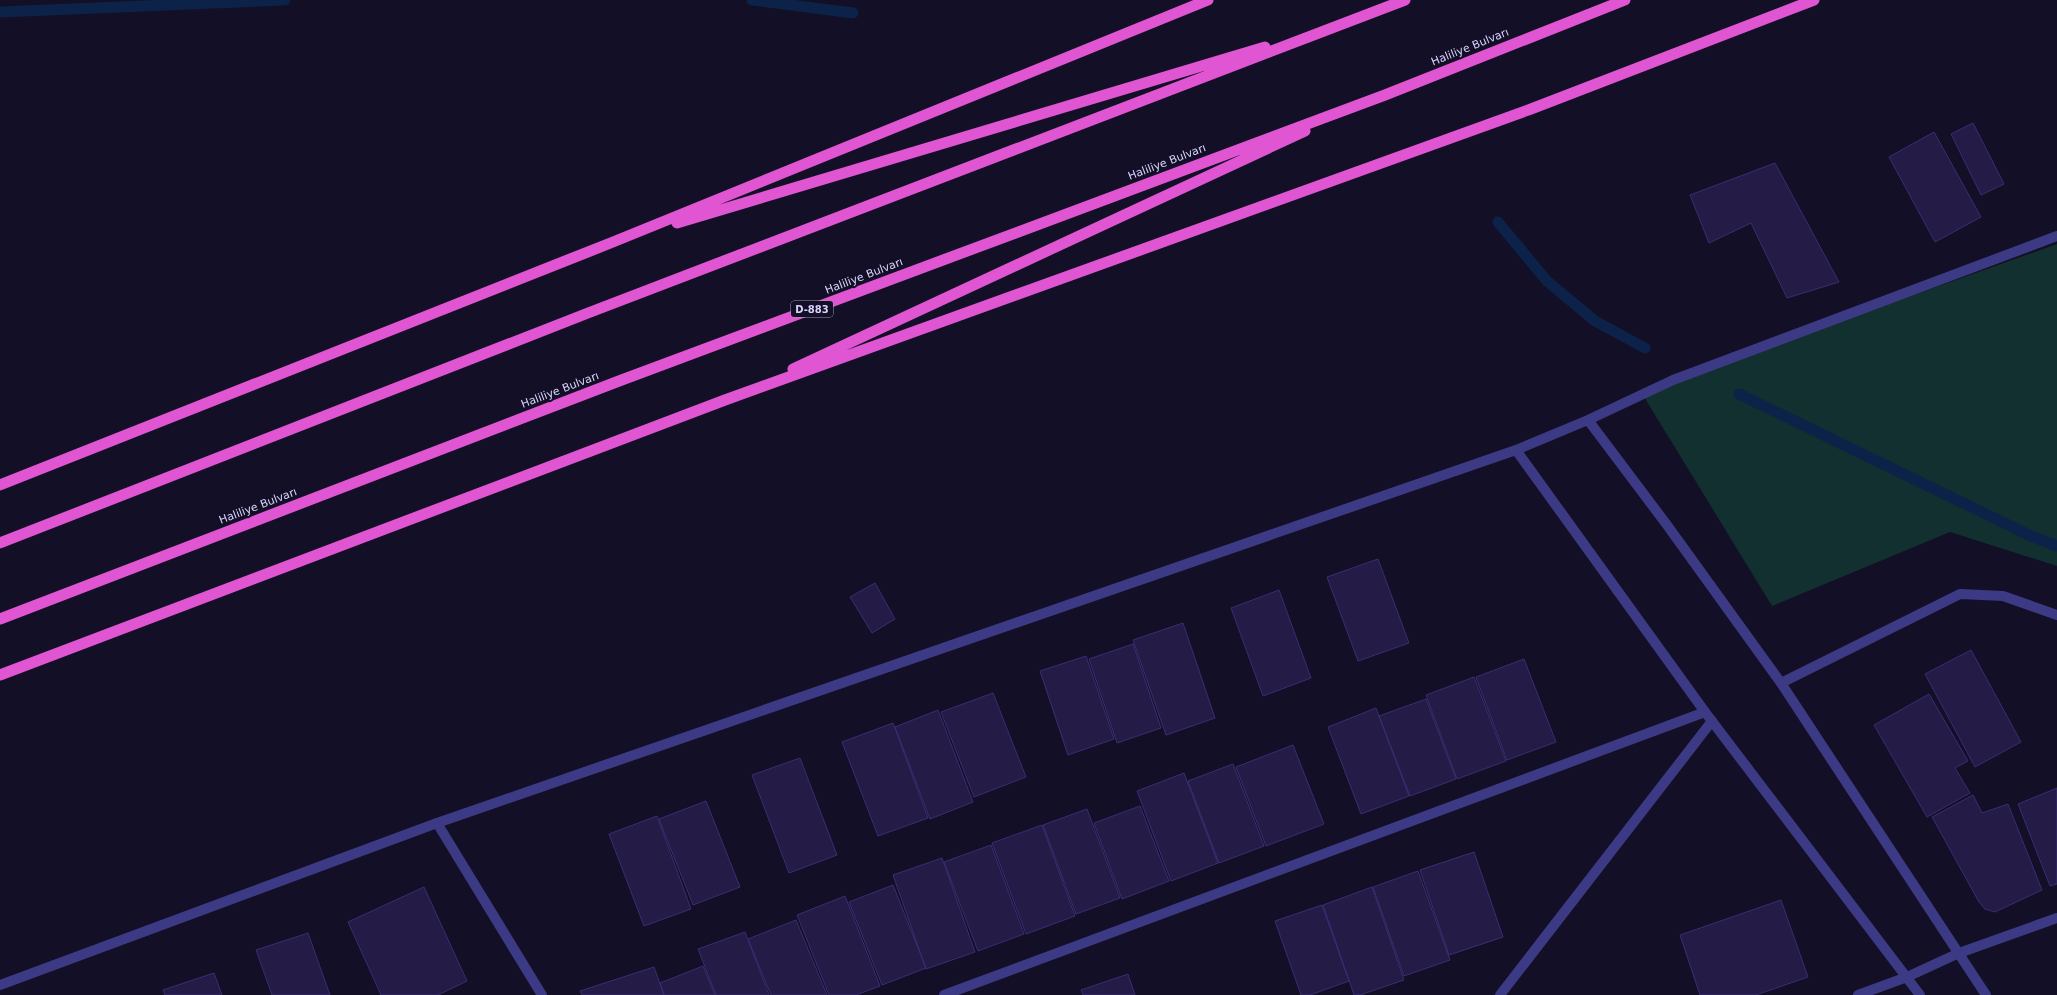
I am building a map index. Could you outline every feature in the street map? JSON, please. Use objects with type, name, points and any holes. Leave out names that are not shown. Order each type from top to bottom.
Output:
[{"type":"highway","points":[[0,485],[613,242],[1208,0]]},
{"type":"highway","points":[[0,543],[596,310],[1405,0]]},
{"type":"highway","name":"Haliliye Bulvarı","points":[[0,618],[626,378],[1385,95],[1625,0]]},
{"type":"highway","points":[[0,675],[725,400],[1531,109],[1814,0]]},
{"type":"highway","points":[[613,242],[1349,22]]},
{"type":"highway","points":[[725,400],[1385,95]]},
{"type":"street","points":[[0,985],[437,824],[1516,450],[1588,420],[1673,380],[2057,236]]},
{"type":"street","points":[[1588,420],[1667,525],[1781,682],[1986,995]]},
{"type":"street","points":[[1516,450],[1705,712],[1920,995]]},
{"type":"street","points":[[1781,682],[1960,594],[2003,596],[2057,615]]},
{"type":"street","points":[[944,995],[1705,712]]},
{"type":"street","points":[[1500,995],[1712,721]]},
{"type":"street","points":[[437,824],[542,995]]},
{"type":"street","points":[[1858,995],[1907,977],[1959,953],[2057,918]]},
{"type":"green space","points":[[2057,244],[2057,566],[1950,532],[1772,606],[1641,392]]},
{"type":"building","points":[[1973,123],[2004,184],[1981,195],[1951,134]]},
{"type":"building","points":[[1934,132],[1981,217],[1935,242],[1889,157]]},
{"type":"building","points":[[1775,163],[1839,282],[1787,298],[1751,223],[1709,243],[1690,195]]},
{"type":"building","points":[[1378,559],[1409,643],[1358,661],[1327,577]]},
{"type":"building","points":[[875,583],[895,619],[872,633],[850,597]]},
{"type":"building","points":[[1279,590],[1311,678],[1263,696],[1231,608]]},
{"type":"building","points":[[1183,623],[1215,718],[1166,735],[1133,640]]},
{"type":"building","points":[[1133,644],[1161,728],[1117,743],[1089,659]]},
{"type":"building","points":[[1971,650],[2021,742],[1975,767],[1925,674]]},
{"type":"building","points":[[1086,656],[1114,739],[1068,755],[1040,671]]},
{"type":"building","points":[[1524,659],[1556,742],[1507,760],[1476,677]]},
{"type":"building","points":[[1474,677],[1506,761],[1457,779],[1426,695]]},
{"type":"building","points":[[993,693],[1026,777],[974,797],[941,712]]},
{"type":"building","points":[[1929,694],[1968,761],[1955,768],[1970,793],[1927,817],[1874,725]]},
{"type":"building","points":[[1426,699],[1456,779],[1410,796],[1379,716]]},
{"type":"building","points":[[1376,708],[1409,796],[1361,814],[1328,727]]},
{"type":"building","points":[[938,710],[973,802],[930,819],[895,727]]},
{"type":"building","points":[[893,723],[928,818],[878,836],[842,742]]},
{"type":"building","points":[[1293,745],[1324,824],[1266,846],[1236,767]]},
{"type":"building","points":[[800,758],[837,855],[789,873],[752,775]]},
{"type":"building","points":[[1233,764],[1264,846],[1219,863],[1188,781]]},
{"type":"building","points":[[1184,773],[1218,863],[1171,881],[1137,791]]},
{"type":"building","points":[[2057,788],[2057,884],[2050,886],[2018,804]]},
{"type":"building","points":[[1973,795],[1982,813],[2008,804],[2042,890],[1995,912],[1985,909],[1979,902],[1932,817]]},
{"type":"building","points":[[706,801],[740,887],[693,905],[659,819]]},
{"type":"building","points":[[1140,806],[1169,881],[1122,899],[1094,823]]},
{"type":"building","points":[[1087,809],[1120,898],[1076,914],[1043,825]]},
{"type":"building","points":[[657,816],[691,909],[644,926],[609,834]]},
{"type":"building","points":[[1042,825],[1075,916],[1026,934],[992,843]]},
{"type":"building","points":[[991,845],[1024,934],[978,951],[944,862]]},
{"type":"building","points":[[1474,852],[1503,937],[1449,955],[1420,870]]},
{"type":"building","points":[[942,858],[975,952],[926,969],[893,875]]},
{"type":"building","points":[[1418,871],[1450,960],[1404,976],[1373,887]]},
{"type":"building","points":[[893,885],[926,968],[882,985],[849,902]]},
{"type":"building","points":[[424,887],[467,981],[438,995],[381,995],[348,922]]},
{"type":"building","points":[[1372,887],[1404,980],[1360,995],[1354,995],[1323,905]]},
{"type":"building","points":[[845,896],[880,986],[856,995],[829,995],[797,915]]},
{"type":"building","points":[[1781,900],[1808,977],[1756,995],[1700,995],[1680,935]]},
{"type":"building","points":[[1322,905],[1349,981],[1310,995],[1301,995],[1275,921]]},
{"type":"building","points":[[796,920],[827,995],[771,995],[748,939]]},
{"type":"building","points":[[745,932],[769,995],[716,995],[698,949]]},
{"type":"building","points":[[308,933],[330,995],[272,995],[256,950]]},
{"type":"building","points":[[703,966],[715,995],[664,995],[660,983]]},
{"type":"building","points":[[654,967],[664,995],[582,995],[580,991]]},
{"type":"building","points":[[214,973],[222,995],[165,995],[163,990]]},
{"type":"building","points":[[1128,974],[1135,995],[1083,995],[1081,990]]},
{"type":"waterway","points":[[0,12],[285,0]]},
{"type":"waterway","points":[[752,0],[853,13]]},
{"type":"waterway","points":[[1498,222],[1547,281],[1595,321],[1645,348]]},
{"type":"waterway","points":[[1739,394],[2031,536],[2057,546]]}]
